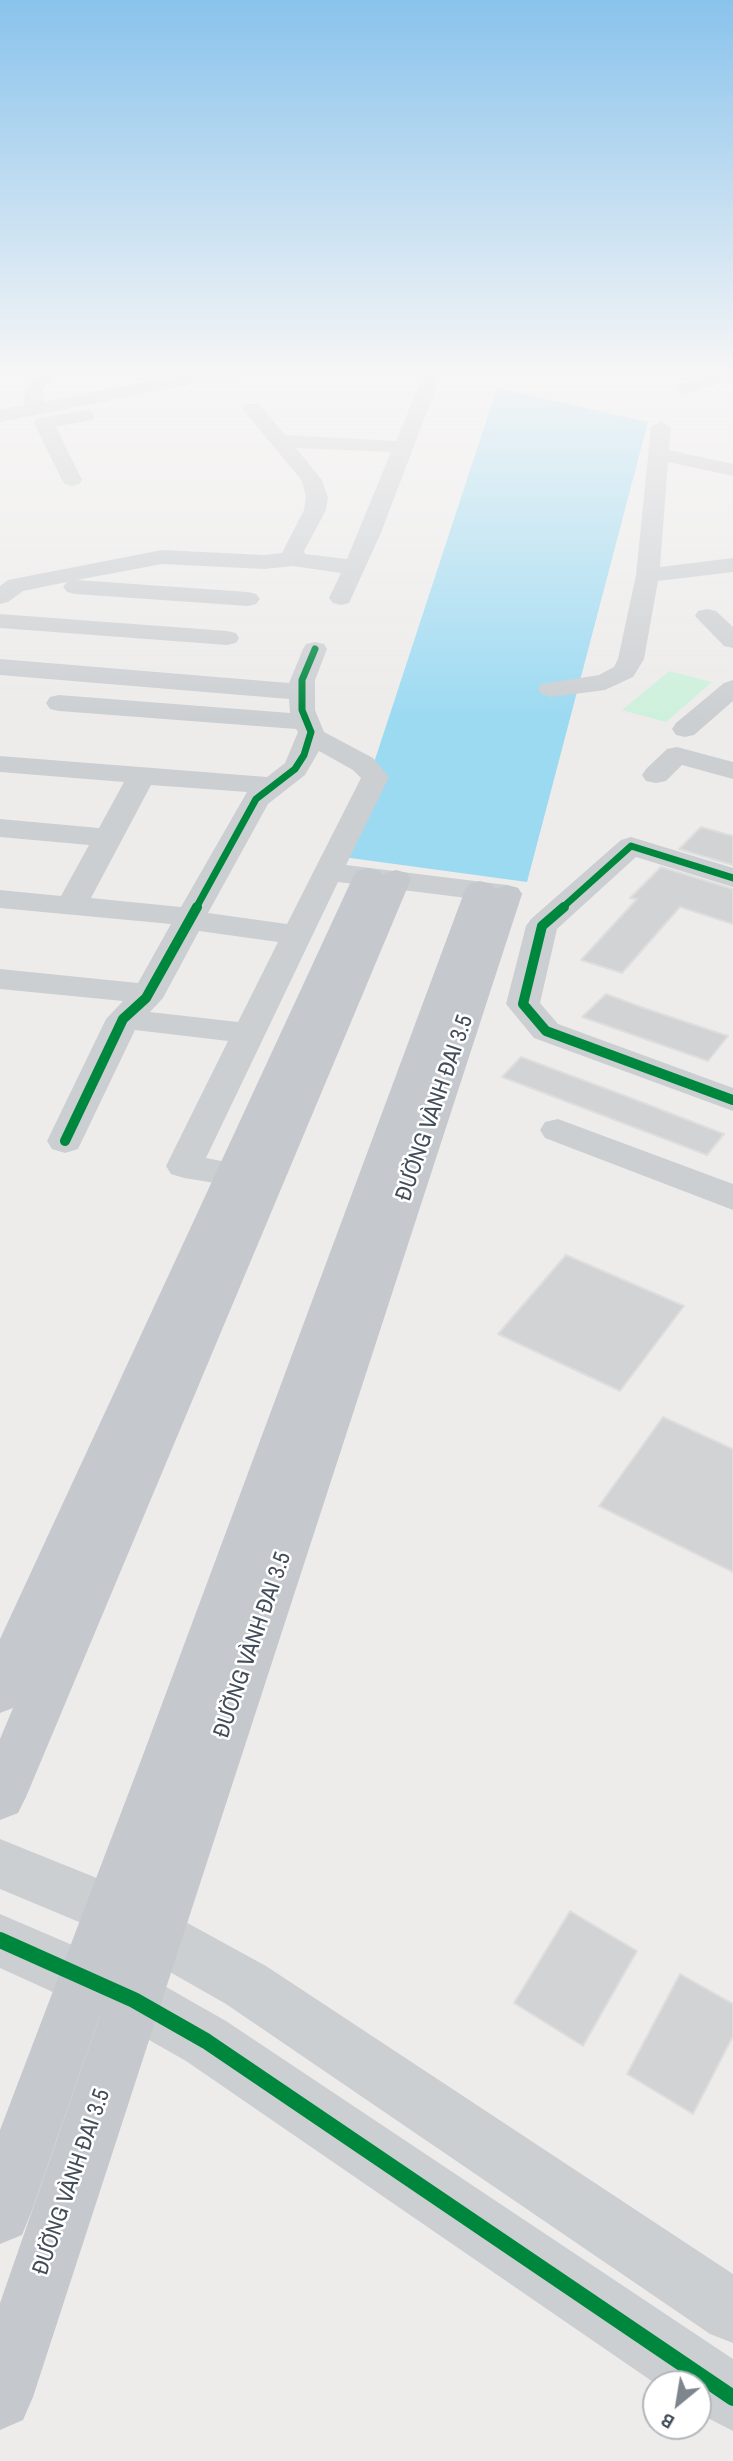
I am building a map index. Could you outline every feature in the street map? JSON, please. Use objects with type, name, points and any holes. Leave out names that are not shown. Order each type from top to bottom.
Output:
[{"type":"main road","points":[[0,1692],[234,1174],[382,878]]},
{"type":"main road","points":[[0,1797],[382,878]]},
{"type":"main road","name":"ĐƯỜNG VÀNH ĐAI 3.5","points":[[0,2397],[109,1989],[494,892]]},
{"type":"main road","name":"ĐƯỜNG VÀNH ĐAI 3.5","points":[[0,2213],[109,1989]]},
{"type":"street","points":[[296,559],[293,551],[315,510],[317,497],[315,489]]},
{"type":"street","points":[[341,598],[387,489]]},
{"type":"street","points":[[551,689],[593,685],[616,678],[624,672],[631,659],[648,575],[655,489]]},
{"type":"street","points":[[0,597],[9,587],[20,584],[172,556],[268,562],[296,559],[355,567]]},
{"type":"street","points":[[201,684],[268,562]]},
{"type":"street","points":[[648,575],[733,565]]},
{"type":"street","points":[[20,584],[248,599]]},
{"type":"street","points":[[707,616],[733,641]]},
{"type":"street","points":[[0,621],[227,638]]},
{"type":"street","points":[[65,1140],[123,1018],[148,994],[256,799],[295,769],[304,755],[309,729],[302,710],[302,680],[315,649]]},
{"type":"street","points":[[0,667],[289,691]]},
{"type":"street","points":[[685,729],[727,674]]},
{"type":"street","points":[[60,704],[309,729],[363,764],[375,777],[184,1166],[234,1174]]},
{"type":"street","points":[[733,771],[677,755],[656,775],[733,797]]},
{"type":"street","points":[[0,764],[271,786]]},
{"type":"street","points":[[71,906],[142,775]]},
{"type":"street","points":[[0,828],[108,838]]},
{"type":"street","points":[[733,878],[631,846],[542,926],[523,1003],[546,1031],[733,1100]]},
{"type":"street","points":[[328,872],[494,892]]},
{"type":"street","points":[[0,899],[190,918],[298,935]]},
{"type":"street","points":[[0,979],[148,994]]},
{"type":"street","points":[[123,1018],[249,1033]]},
{"type":"street","points":[[558,1130],[733,1198]]},
{"type":"street","points":[[0,1864],[133,1922],[246,1985],[733,2311]]},
{"type":"street","points":[[0,1940],[109,1989],[206,2041],[733,2398]]},
{"type":"green space","points":[[669,671],[712,682],[666,722],[622,710]]},
{"type":"water","points":[[464,489],[630,489],[527,882],[343,857]]},
{"type":"building","points":[[701,827],[733,836],[733,865],[679,849]]},
{"type":"building","points":[[661,867],[733,889],[733,924],[680,907],[622,973],[581,960],[637,899],[630,898]]},
{"type":"building","points":[[606,994],[728,1036],[708,1061],[582,1017]]},
{"type":"building","points":[[521,1057],[724,1134],[707,1155],[502,1077]]},
{"type":"building","points":[[566,1255],[684,1306],[620,1391],[498,1334]]},
{"type":"building","points":[[663,1417],[733,1449],[733,1572],[599,1506]]},
{"type":"building","points":[[570,1911],[637,1951],[583,2046],[514,2003]]},
{"type":"building","points":[[680,1974],[733,2004],[733,2036],[693,2114],[627,2074]]},
{"type":"cycle path","points":[[65,1141],[123,1019],[146,998],[256,799],[295,769],[304,755],[311,732],[302,710],[302,680],[315,649]]},
{"type":"cycle path","points":[[733,878],[631,846],[542,926],[523,1004],[546,1031],[733,1100]]},
{"type":"cycle path","points":[[0,1940],[134,2000],[206,2041],[733,2398]]}]
